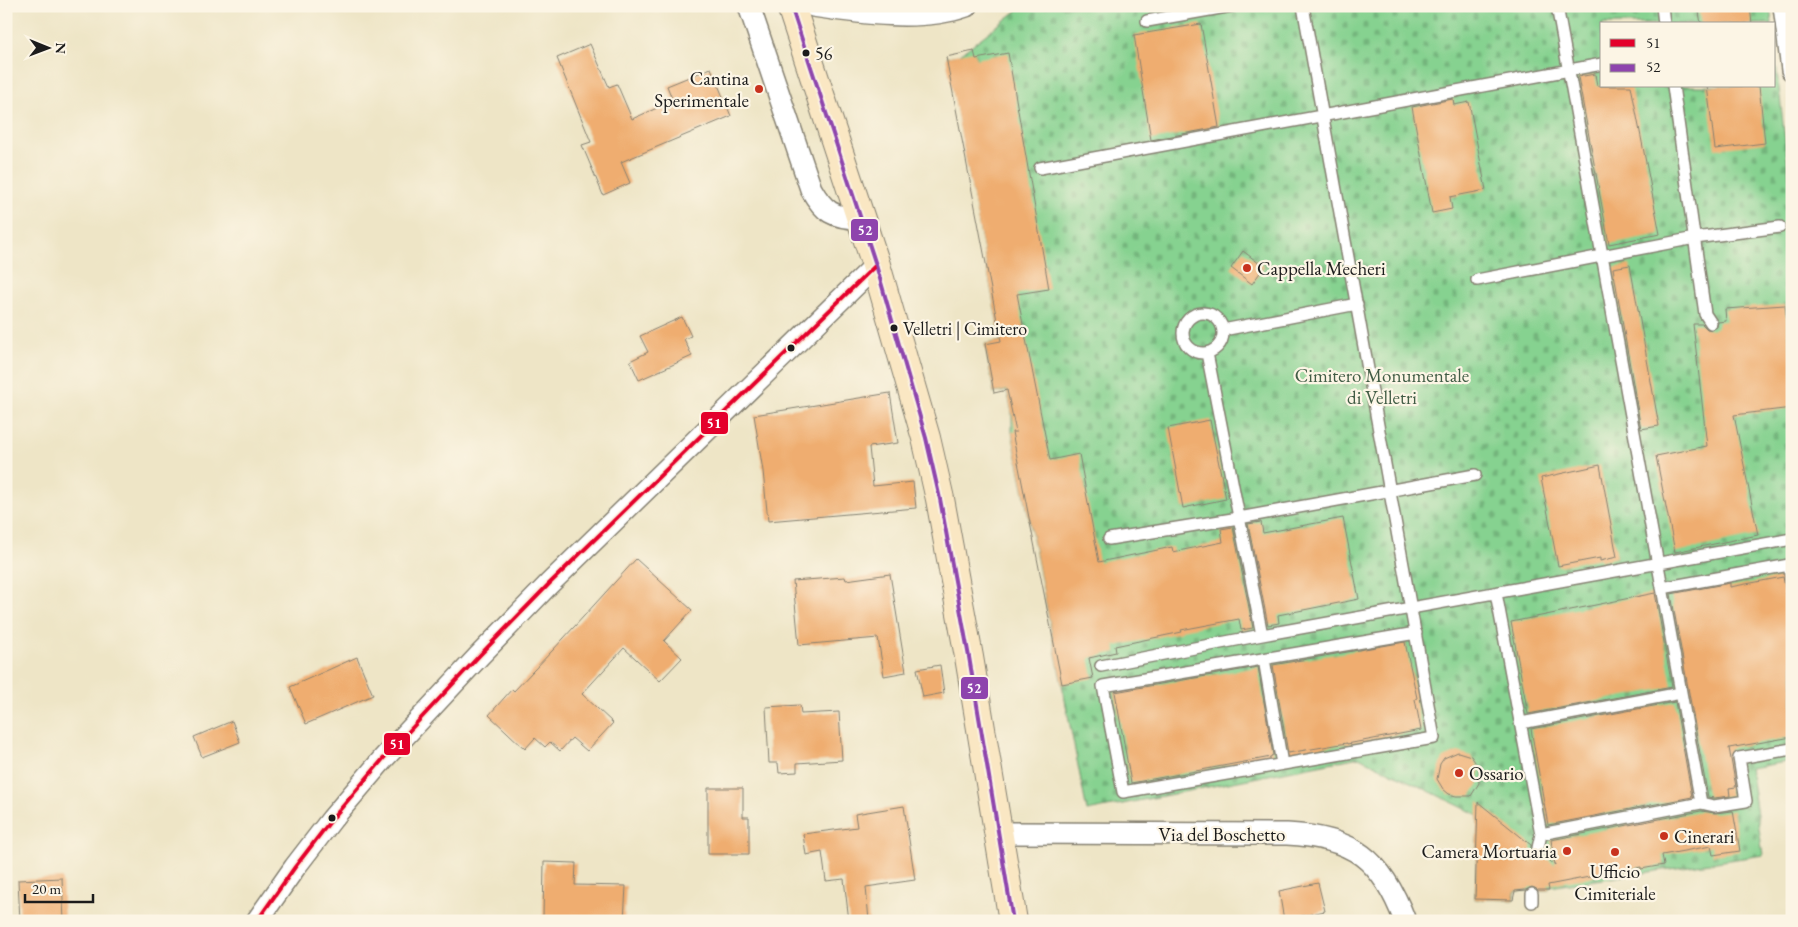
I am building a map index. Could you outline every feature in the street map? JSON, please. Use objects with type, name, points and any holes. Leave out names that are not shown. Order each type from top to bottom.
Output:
[{"type":"main road","points":[[791,6],[876,265],[917,403],[940,499],[969,657],[1013,921]]},
{"type":"street","points":[[749,6],[811,189],[829,212],[844,217],[860,218]]},
{"type":"street","points":[[814,6],[887,14],[943,12],[966,6]]},
{"type":"street","points":[[1784,6],[1792,70]]},
{"type":"street","points":[[257,921],[290,873],[332,818],[383,759],[473,662],[556,577],[876,265]]},
{"type":"street","name":"Via del Boschetto","points":[[997,833],[1277,834],[1319,837],[1342,843],[1366,858],[1383,877],[1399,905],[1405,921]]},
{"type":"lane","points":[[1147,21],[1232,6]]},
{"type":"lane","points":[[1304,6],[1416,633],[1434,738],[1123,792],[1103,686],[1416,633]]},
{"type":"lane","points":[[1557,6],[1701,803]]},
{"type":"lane","points":[[1662,6],[1664,22]]},
{"type":"lane","points":[[1040,168],[1600,64]]},
{"type":"lane","points":[[1673,88],[1705,314],[1711,323]]},
{"type":"lane","points":[[1477,280],[1695,238],[1780,227]]},
{"type":"lane","points":[[1223,330],[1357,304]]},
{"type":"lane","points":[[1198,314],[1207,314],[1217,319],[1223,330],[1223,336],[1218,347],[1207,353],[1194,351],[1185,341],[1184,328],[1187,322],[1198,314]]},
{"type":"lane","points":[[1207,353],[1262,635]]},
{"type":"lane","points":[[1109,539],[1239,518],[1475,475]]},
{"type":"lane","points":[[1102,666],[1262,635],[1792,539]]},
{"type":"lane","points":[[1662,588],[1789,565],[1792,583]]},
{"type":"lane","points":[[1496,593],[1541,834],[1538,848]]},
{"type":"lane","points":[[1264,659],[1282,764]]},
{"type":"lane","points":[[1521,723],[1681,693]]},
{"type":"lane","points":[[1541,834],[1701,803],[1714,806],[1746,801],[1739,758],[1792,749]]},
{"type":"green space","name":"Cimitero Monumentale di Velletri","points":[[1023,6],[1770,6],[1772,22],[1600,22],[1600,88],[1776,88],[1776,62],[1792,202],[1792,761],[1750,768],[1763,855],[1549,887],[1549,890],[1516,891],[1513,900],[1475,899],[1478,815],[1359,757],[1087,811],[1012,432],[1012,412],[1007,391],[994,393],[985,344],[1001,341],[947,57],[959,55]]},
{"type":"building","points":[[1698,6],[1750,6],[1752,22],[1701,22]]},
{"type":"building","points":[[1201,24],[1219,127],[1151,140],[1134,35]]},
{"type":"building","points":[[590,44],[609,87],[617,84],[632,119],[673,101],[667,86],[711,68],[731,116],[621,162],[630,183],[603,195],[582,145],[591,142],[557,58]]},
{"type":"building","points":[[974,51],[976,59],[1008,53],[1049,289],[1017,294],[1050,460],[1079,454],[1099,562],[1172,547],[1173,552],[1223,542],[1221,529],[1233,527],[1253,628],[1241,630],[1239,619],[1181,630],[1182,632],[1115,646],[1116,652],[1089,658],[1093,678],[1062,684],[1012,432],[1016,432],[1007,390],[994,393],[985,344],[1001,341],[946,57]]},
{"type":"building","points":[[1595,74],[1597,86],[1600,86],[1600,88],[1631,88],[1660,234],[1609,244],[1578,77]]},
{"type":"building","points":[[1707,88],[1759,88],[1765,143],[1715,149]]},
{"type":"building","points":[[1453,99],[1454,105],[1469,102],[1486,190],[1450,197],[1452,209],[1432,213],[1412,107]]},
{"type":"building","name":"Cappella Mecheri","points":[[1243,251],[1264,267],[1252,284],[1231,268]]},
{"type":"building","points":[[1630,265],[1659,426],[1641,429],[1613,268]]},
{"type":"building","points":[[1785,305],[1792,365],[1792,408],[1734,415],[1758,535],[1675,552],[1656,456],[1707,446],[1693,324],[1702,324],[1707,329],[1712,330],[1717,327],[1718,322],[1726,321],[1725,309]]},
{"type":"building","points":[[682,317],[691,336],[684,339],[692,356],[639,380],[630,361],[648,352],[640,336]]},
{"type":"building","points":[[890,393],[898,443],[869,447],[873,486],[913,482],[916,508],[768,521],[763,471],[754,415]]},
{"type":"building","points":[[1210,420],[1226,499],[1183,508],[1168,428]]},
{"type":"building","points":[[1600,465],[1617,557],[1600,561],[1600,558],[1558,566],[1541,478]]},
{"type":"building","points":[[1343,518],[1359,599],[1278,615],[1279,623],[1268,625],[1248,524],[1261,522],[1263,533]]},
{"type":"building","points":[[636,559],[692,610],[664,641],[682,658],[660,681],[624,648],[582,694],[613,723],[587,751],[572,738],[560,751],[550,742],[545,747],[535,738],[525,749],[489,715],[512,689],[514,691],[553,650]]},
{"type":"building","points":[[890,574],[906,672],[884,676],[878,638],[799,645],[793,581],[845,577],[846,580]]},
{"type":"building","points":[[1783,577],[1792,625],[1792,737],[1729,748],[1736,787],[1729,788],[1730,796],[1708,797],[1671,594],[1730,583],[1730,587]]},
{"type":"building","points":[[1655,593],[1672,687],[1528,714],[1511,622]]},
{"type":"building","points":[[1405,642],[1417,698],[1415,699],[1421,730],[1288,753],[1273,665]]},
{"type":"building","points":[[357,657],[373,695],[306,724],[290,687]]},
{"type":"building","points":[[940,665],[944,693],[923,697],[917,669]]},
{"type":"building","points":[[1258,667],[1273,755],[1271,757],[1131,783],[1115,692]]},
{"type":"building","points":[[1675,702],[1692,797],[1548,825],[1531,729]]},
{"type":"building","points":[[800,705],[801,714],[839,712],[842,760],[797,763],[797,772],[779,773],[778,763],[769,763],[766,707]]},
{"type":"building","points":[[232,721],[240,742],[202,757],[194,737]]},
{"type":"building","name":"Ossario","points":[[1458,752],[1471,756],[1479,768],[1479,783],[1471,796],[1449,794],[1443,789],[1437,779],[1440,764],[1444,758]]},
{"type":"building","points":[[708,788],[743,788],[743,817],[749,817],[749,854],[708,854]]},
{"type":"building","points":[[1478,802],[1531,845],[1533,854],[1542,854],[1555,865],[1551,840],[1701,811],[1715,813],[1733,811],[1740,851],[1713,855],[1711,846],[1662,855],[1664,865],[1641,869],[1641,867],[1548,885],[1549,890],[1538,890],[1532,887],[1526,890],[1515,891],[1513,900],[1475,899]]},
{"type":"building","points":[[904,806],[915,880],[866,887],[869,921],[849,921],[844,879],[826,881],[822,852],[806,855],[803,834],[857,827],[855,814]]},
{"type":"building","points":[[544,862],[576,863],[575,885],[626,886],[624,921],[543,918]]},
{"type":"building","points":[[62,878],[64,921],[20,921],[18,880]]},
{"type":"building","points":[[1318,883],[1325,911],[1284,920],[1279,891]]},
{"type":"transit line","name":"52","points":[[791,6],[876,265],[926,438],[940,499],[969,657],[1013,921]]},
{"type":"transit line","name":"51","points":[[257,921],[332,819],[383,759],[479,656],[549,584],[876,265]]},
{"type":"place","name":"56","points":[[806,53]]},
{"type":"place","name":"Cantina Sperimentale","points":[[759,89]]},
{"type":"place","name":"Cappella Mecheri","points":[[1247,268]]},
{"type":"place","name":"Velletri | Cimitero","points":[[894,328]]},
{"type":"place","name":"Ossario","points":[[1459,773]]},
{"type":"place","name":"Cinerari","points":[[1664,836]]},
{"type":"place","name":"Camera Mortuaria","points":[[1567,851]]},
{"type":"place","name":"Ufficio Cimiteriale","points":[[1615,852]]}]
